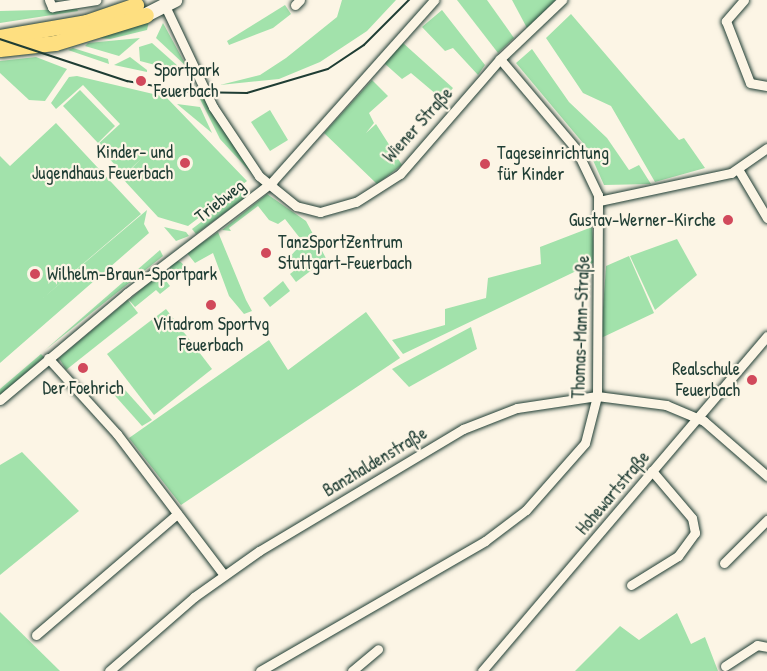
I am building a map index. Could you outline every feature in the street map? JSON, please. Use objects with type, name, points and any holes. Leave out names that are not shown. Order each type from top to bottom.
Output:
[{"type":"main road","points":[[0,27],[165,1]]},
{"type":"main road","points":[[0,37],[86,22],[135,7]]},
{"type":"main road","points":[[0,49],[55,43],[135,7]]},
{"type":"street","points":[[49,0],[52,7],[96,0]]},
{"type":"street","name":"Triebweg","points":[[0,400],[48,358],[268,185],[434,0]]},
{"type":"street","name":"Wiener Straße","points":[[165,1],[213,107],[268,185],[310,211],[356,202],[400,174],[500,59],[562,0]]},
{"type":"street","points":[[744,0],[726,21],[750,83],[767,86]]},
{"type":"street","name":"Thomas-Mann-Straße","points":[[260,671],[455,559],[526,510],[585,443],[597,396],[599,201],[576,149],[500,59]]},
{"type":"street","points":[[599,201],[738,169],[767,148]]},
{"type":"street","points":[[738,169],[767,218]]},
{"type":"street","name":"Hohewartstraße","points":[[482,671],[767,336]]},
{"type":"street","points":[[48,358],[117,434],[224,575]]},
{"type":"street","name":"Banzhaldenstraße","points":[[109,671],[224,575],[468,426],[531,404],[597,396],[659,403],[699,418],[767,476]]},
{"type":"street","points":[[631,585],[678,556],[695,533],[692,518],[652,471]]},
{"type":"street","points":[[36,635],[177,514]]},
{"type":"street","points":[[724,563],[767,520]]},
{"type":"street","points":[[725,666],[757,645],[767,647]]},
{"type":"street","points":[[352,671],[378,649]]},
{"type":"green space","points":[[342,0],[396,0],[367,31],[320,62],[279,79],[220,85],[260,75],[286,58],[337,17]]},
{"type":"green space","points":[[457,0],[487,0],[514,38],[498,53]]},
{"type":"green space","points":[[512,0],[556,0],[527,28]]},
{"type":"green space","points":[[285,5],[291,14],[273,28],[229,45],[227,41]]},
{"type":"green space","points":[[77,9],[78,11],[0,23],[0,11]]},
{"type":"green space","points":[[442,10],[485,65],[478,75],[453,48],[445,51],[422,27]]},
{"type":"green space","points":[[571,14],[679,140],[684,138],[705,168],[655,182],[611,106],[583,93],[546,38]]},
{"type":"green space","points":[[150,17],[147,30],[110,39],[91,37]]},
{"type":"green space","points":[[163,23],[187,67],[156,38]]},
{"type":"green space","points":[[140,38],[119,56],[85,46],[88,43]]},
{"type":"green space","points":[[152,43],[179,67],[178,71],[140,61],[139,47]]},
{"type":"green space","points":[[403,43],[453,88],[443,100],[411,73],[402,79],[384,63]]},
{"type":"green space","points":[[73,48],[108,59],[109,64],[68,50]]},
{"type":"green space","points":[[532,49],[569,102],[607,138],[629,170],[639,165],[651,184],[604,185],[588,149],[516,63]]},
{"type":"green space","points":[[36,57],[67,69],[45,101],[29,100],[0,73],[0,61]]},
{"type":"green space","points":[[130,57],[147,70],[147,72],[114,65]]},
{"type":"green space","points":[[77,76],[166,97],[247,181],[188,226],[158,217],[122,178],[142,158],[124,175],[97,145],[120,124],[83,85],[56,109],[51,103],[69,77]]},
{"type":"green space","points":[[372,80],[388,96],[369,113],[374,123],[366,133],[376,124],[402,165],[377,184],[324,133]]},
{"type":"green space","points":[[80,90],[115,126],[98,143],[63,106]]},
{"type":"green space","points":[[200,99],[206,99],[254,176],[220,139]]},
{"type":"green space","points":[[177,104],[200,107],[212,133]]},
{"type":"green space","points":[[270,110],[288,140],[270,151],[251,122]]},
{"type":"green space","name":"Wilhelm-Braun-Sportpark","points":[[56,123],[141,214],[43,298],[147,210],[144,224],[149,233],[0,363],[0,156],[10,166]]},
{"type":"green space","points":[[243,190],[249,195],[196,234],[192,229]]},
{"type":"green space","points":[[267,194],[306,221],[328,262],[321,268],[310,255],[294,266],[288,259],[303,242],[285,219],[278,224],[269,220],[258,206],[229,228],[231,231],[222,230]]},
{"type":"green space","points":[[164,227],[186,232],[189,236],[176,241]]},
{"type":"green space","points":[[592,227],[595,262],[403,354],[392,340],[445,325],[445,309],[486,298],[488,278],[541,264],[540,247]]},
{"type":"green space","points":[[218,232],[252,311],[244,314],[229,296],[213,253],[195,263],[187,253]]},
{"type":"green space","points":[[677,239],[697,275],[655,310],[630,256]]},
{"type":"green space","points":[[160,250],[163,256],[45,350]]},
{"type":"green space","points":[[629,256],[654,313],[601,338],[606,266]]},
{"type":"green space","points":[[310,258],[317,266],[296,282],[290,274]]},
{"type":"green space","points":[[174,261],[180,261],[184,268],[180,275],[174,275],[170,271],[170,265]]},
{"type":"green space","points":[[160,273],[170,286],[160,294],[156,290],[135,307],[129,300]]},
{"type":"green space","points":[[283,281],[290,291],[270,307],[263,298]]},
{"type":"green space","points":[[128,300],[138,313],[66,370],[59,358]]},
{"type":"green space","points":[[166,309],[212,369],[154,415],[107,354]]},
{"type":"green space","points":[[366,312],[400,358],[181,505],[129,438],[269,340],[288,370]]},
{"type":"green space","points":[[471,327],[477,349],[409,387],[392,369]]},
{"type":"green space","points":[[41,354],[44,357],[0,395],[0,389]]},
{"type":"green space","points":[[117,381],[152,420],[142,426],[109,389]]},
{"type":"green space","points":[[22,452],[79,511],[0,575],[0,465]]},
{"type":"green space","points":[[0,612],[60,671],[0,671]]},
{"type":"green space","points":[[677,613],[691,644],[705,637],[718,671],[575,671],[620,626],[639,640]]},
{"type":"tram line","points":[[0,39],[127,81],[189,92],[247,93],[328,69],[364,45],[409,0]]},
{"type":"place","name":"Sportpark Feuerbach","points":[[141,81]]},
{"type":"place","name":"Kinder- und Jugendhaus Feuerbach","points":[[185,163]]},
{"type":"place","name":"Tageseinrichtung für Kinder","points":[[485,164]]},
{"type":"place","name":"Gustav-Werner-Kirche","points":[[728,220]]},
{"type":"place","name":"TanzSportZentrum Stuttgart-Feuerbach","points":[[266,253]]},
{"type":"place","name":"Wilhelm-Braun-Sportpark","points":[[35,274]]},
{"type":"place","name":"Vitadrom Sportvg Feuerbach","points":[[211,305]]},
{"type":"place","name":"Der Foehrich","points":[[83,368]]},
{"type":"place","name":"Realschule Feuerbach","points":[[752,380]]}]
